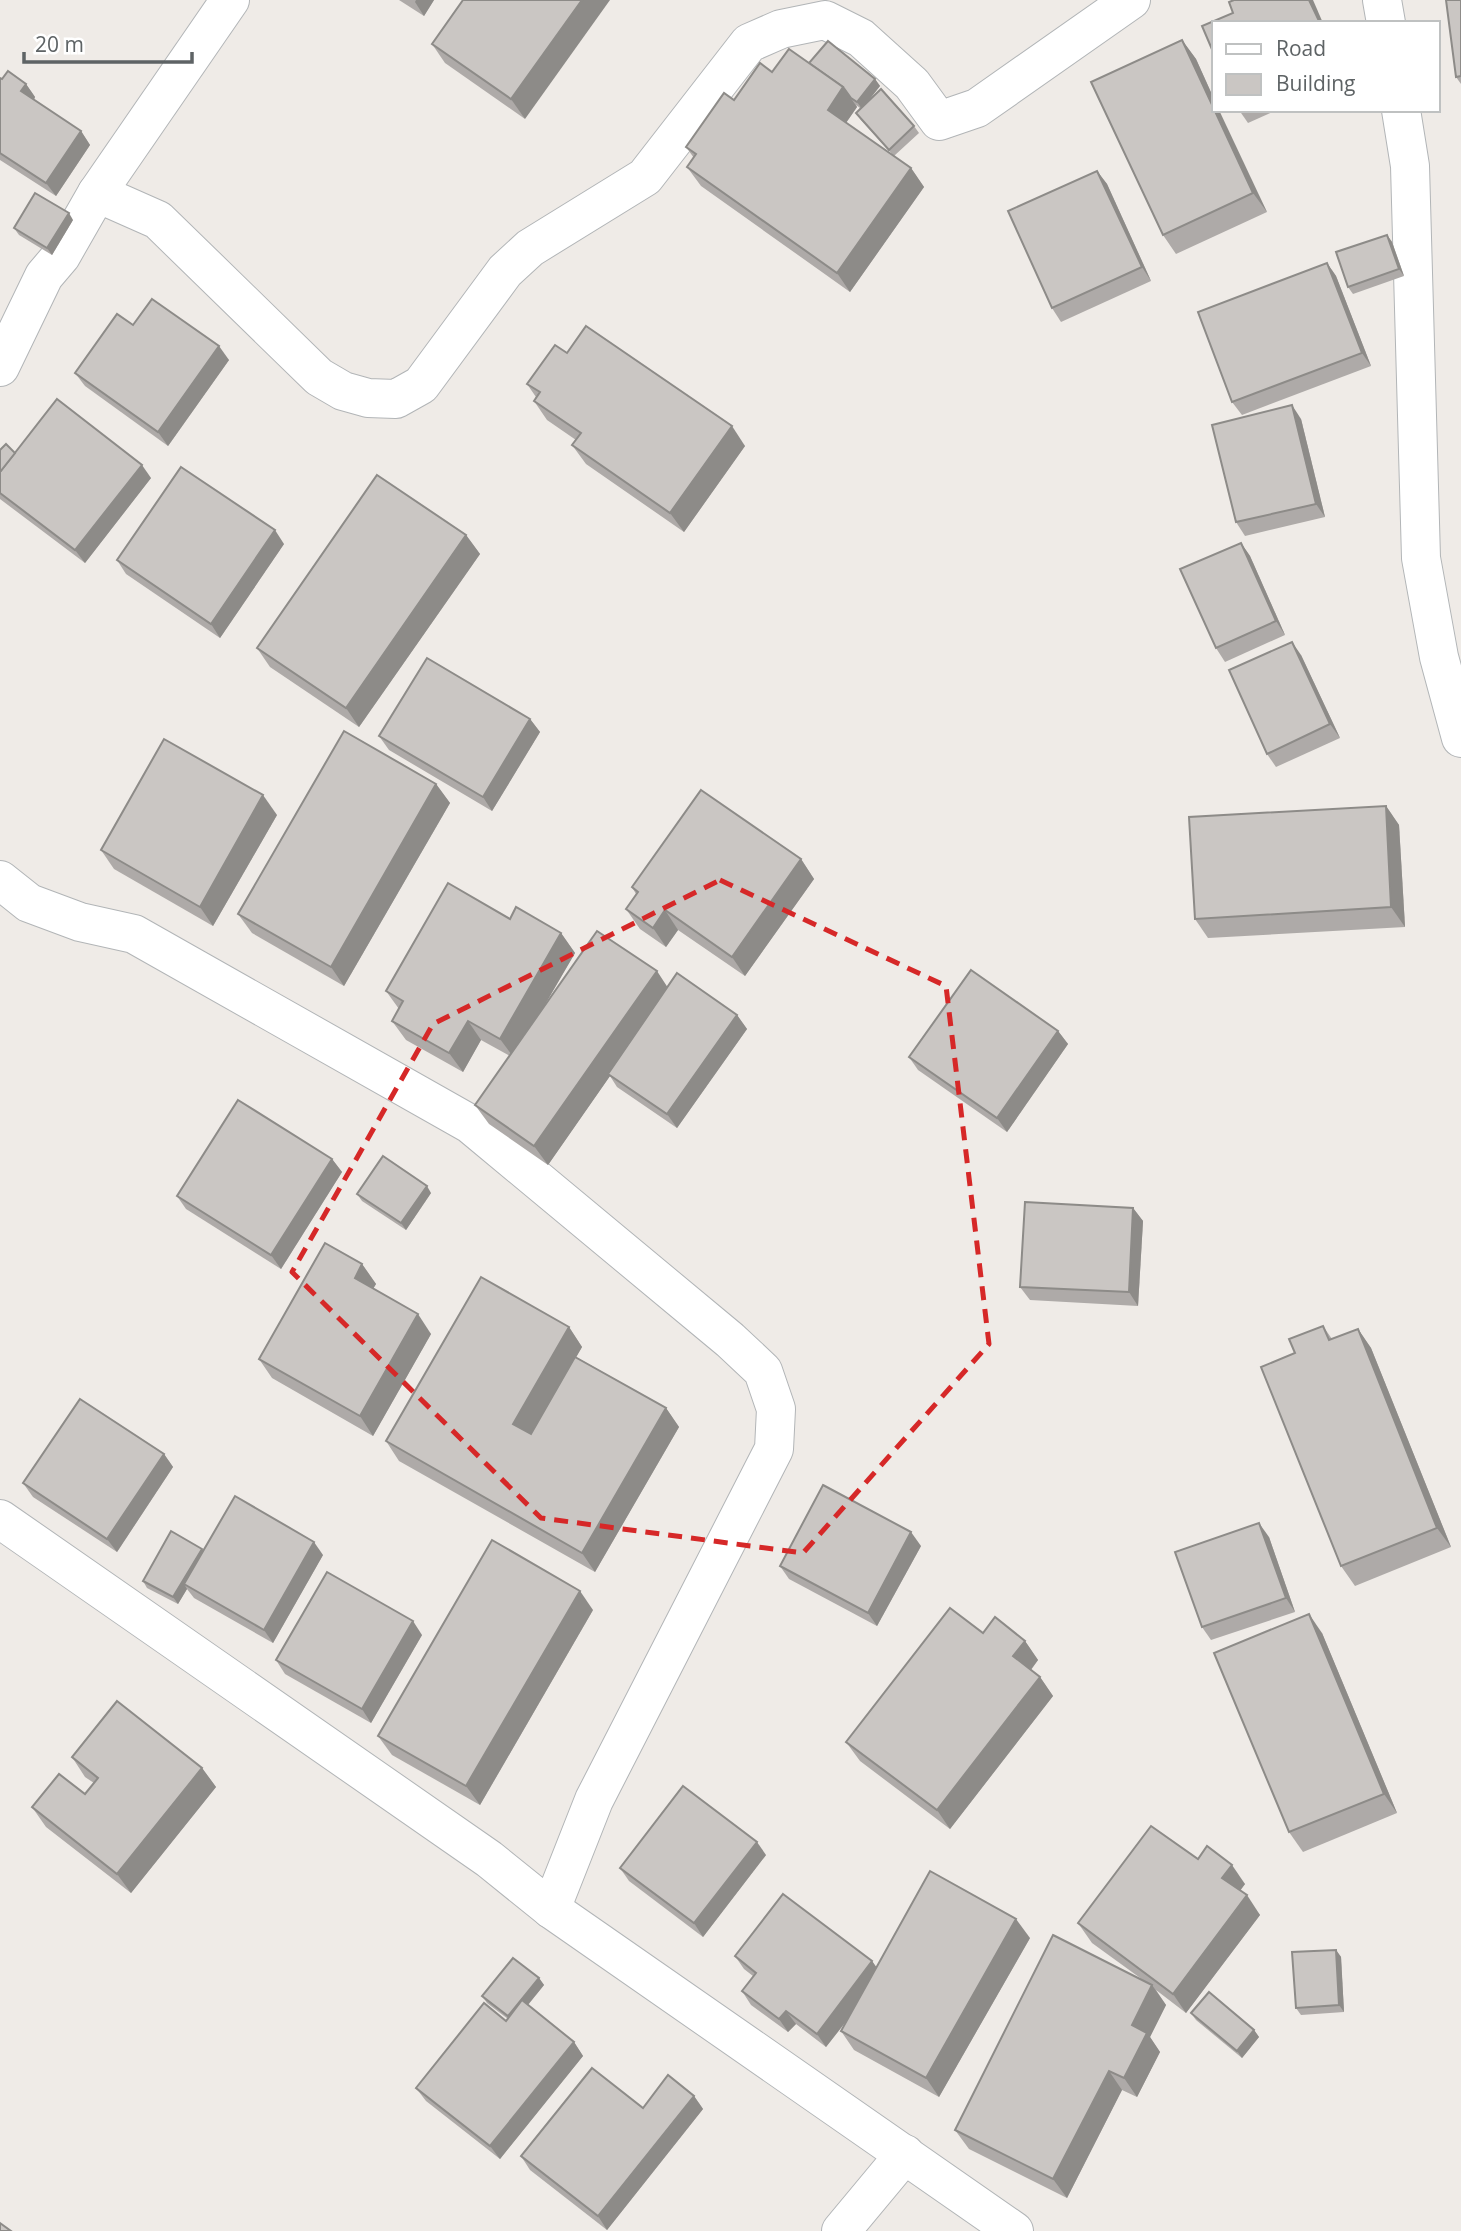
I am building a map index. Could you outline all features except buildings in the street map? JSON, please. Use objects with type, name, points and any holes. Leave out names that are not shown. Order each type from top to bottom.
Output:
[{"type":"street","points":[[0,367],[44,276],[61,256],[97,193],[230,0]]},
{"type":"street","points":[[97,193],[158,220],[320,377],[343,391],[368,398],[396,399],[421,385],[505,271],[530,248],[645,177],[749,43],[781,29],[825,20],[861,38],[912,84],[939,121],[977,108],[1131,0]]},
{"type":"street","points":[[1382,0],[1385,21]]},
{"type":"street","points":[[1401,112],[1410,166],[1421,558],[1439,657],[1461,738]]},
{"type":"street","points":[[0,880],[29,903],[80,922],[134,934],[470,1124],[730,1340],[763,1371],[776,1409],[774,1448],[594,1800],[551,1909]]},
{"type":"street","points":[[0,1519],[489,1859],[551,1909],[1014,2231]]},
{"type":"street","points":[[841,2231],[905,2154]]},
{"type":"highlighted area","points":[[720,880],[946,986],[989,1344],[803,1553],[541,1518],[292,1272],[433,1024]]}]
